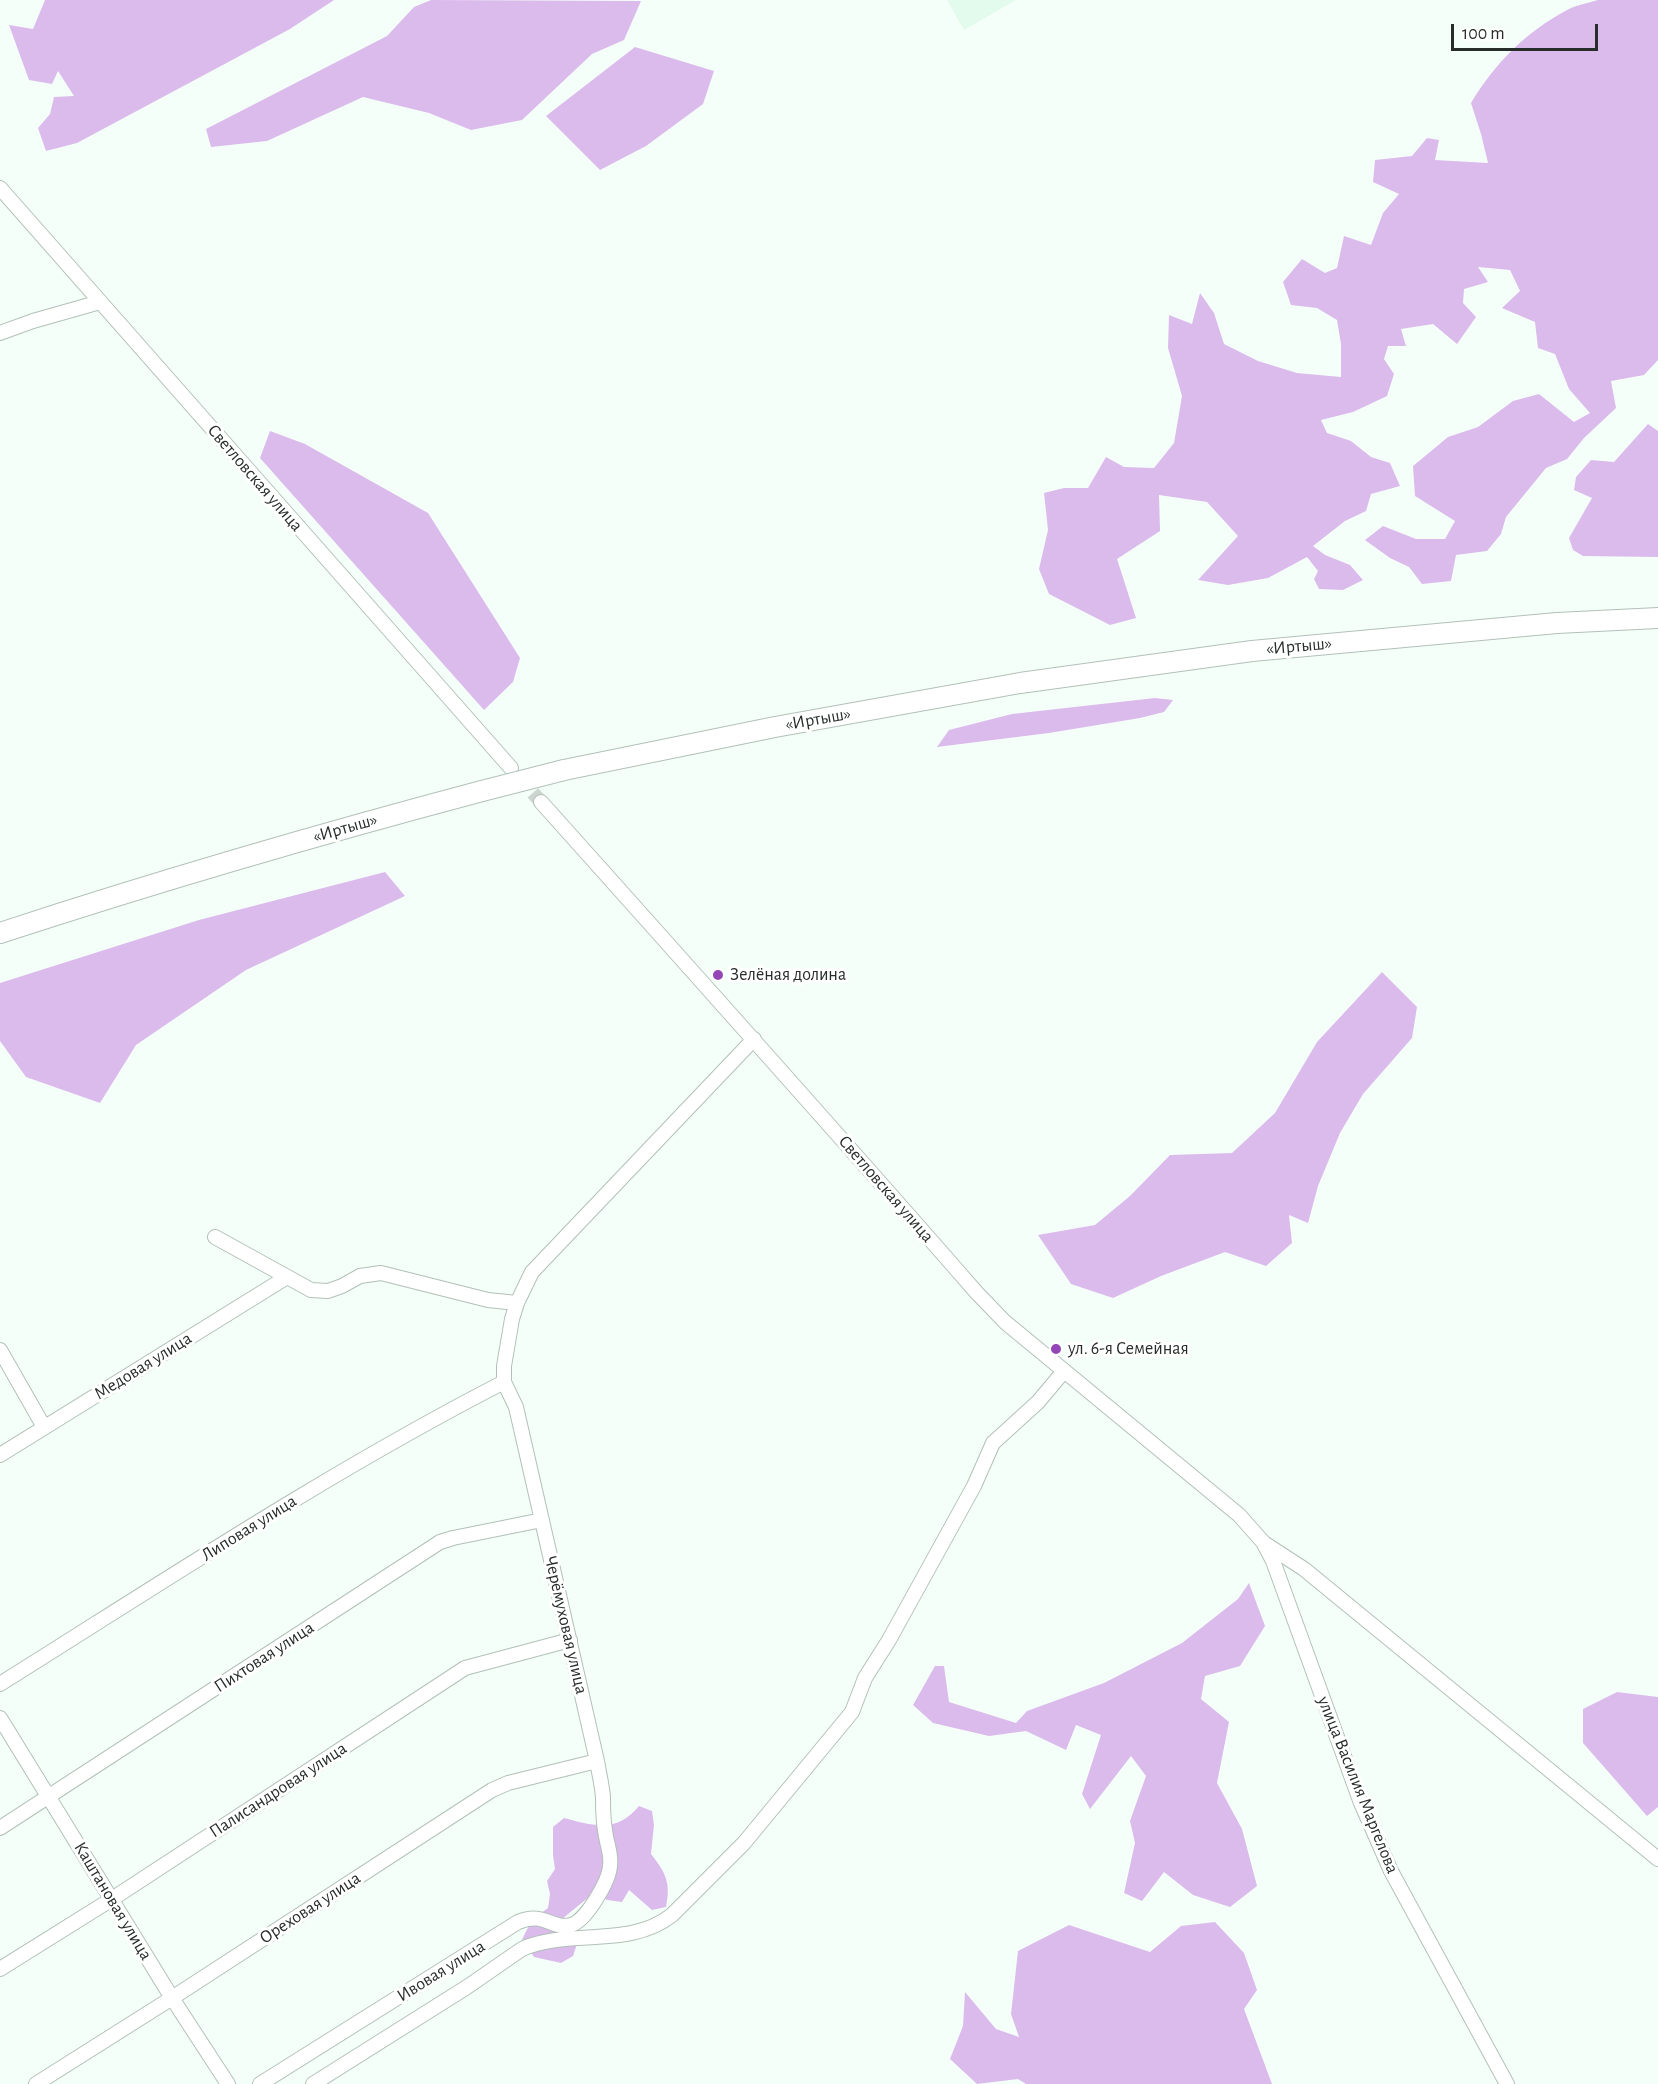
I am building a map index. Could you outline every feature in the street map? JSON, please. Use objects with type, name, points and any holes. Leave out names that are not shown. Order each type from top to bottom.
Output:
[{"type":"highway","name":"«Иртыш»","points":[[0,933],[134,889],[482,791],[564,770],[775,727],[1043,680],[1252,651],[1557,623],[1658,618]]},
{"type":"street","name":"Светловская улица","points":[[0,188],[511,768]]},
{"type":"street","points":[[0,333],[100,302]]},
{"type":"street","name":"Светловская улица","points":[[542,802],[1005,1322],[1239,1515],[1263,1542]]},
{"type":"street","points":[[504,1382],[508,1340],[517,1303],[532,1272],[754,1039]]},
{"type":"street","points":[[215,1237],[311,1290],[328,1291],[360,1276],[381,1273],[488,1300],[517,1303]]},
{"type":"street","name":"Медовая улица","points":[[0,1455],[287,1277]]},
{"type":"street","points":[[0,1350],[44,1427]]},
{"type":"street","name":"Ивовая улица","points":[[313,2084],[467,1988],[522,1949],[549,1942],[620,1935],[660,1925],[744,1843],[852,1712],[864,1678],[889,1640],[958,1516],[993,1443],[1038,1402],[1064,1371]]},
{"type":"street","name":"Черёмуховая улица","points":[[504,1382],[516,1407],[597,1761],[603,1796],[604,1827],[610,1855],[609,1873]]},
{"type":"street","name":"Липовая улица","points":[[0,1684],[322,1482],[422,1424],[504,1382]]},
{"type":"street","name":"Пихтовая улица","points":[[0,1828],[440,1542],[542,1520]]},
{"type":"street","points":[[1263,1542],[1304,1569],[1658,1859]]},
{"type":"street","name":"улица Василия Маргелова","points":[[1263,1542],[1273,1561],[1361,1803],[1391,1871],[1507,2084]]},
{"type":"street","name":"Палисандровая улица","points":[[0,1970],[465,1668],[570,1640]]},
{"type":"street","name":"Каштановая улица","points":[[0,1718],[172,1998],[228,2084]]},
{"type":"street","name":"Ореховая улица","points":[[36,2084],[492,1790],[508,1783],[597,1761]]},
{"type":"street","name":"Ивовая улица","points":[[260,2084],[518,1923],[529,1918],[539,1918],[570,1926],[580,1921],[587,1915],[609,1873]]},
{"type":"shaded area","points":[[45,0],[334,0],[290,29],[77,143],[46,151],[38,128],[50,114],[54,97],[74,96],[58,71],[52,84],[29,80],[9,25],[33,29]]},
{"type":"shaded area","points":[[431,0],[641,1],[624,40],[592,54],[522,120],[471,130],[429,113],[363,97],[267,141],[211,147],[206,129],[387,36],[414,7]]},
{"type":"shaded area","points":[[947,0],[1016,0],[964,30]]},
{"type":"shaded area","points":[[1598,0],[1658,0],[1658,360],[1644,375],[1611,381],[1616,408],[1584,438],[1567,459],[1546,468],[1506,517],[1501,534],[1487,551],[1456,555],[1451,581],[1422,584],[1409,567],[1390,558],[1365,540],[1383,526],[1416,539],[1445,539],[1455,521],[1415,496],[1413,466],[1448,437],[1478,427],[1513,401],[1539,394],[1574,422],[1590,413],[1569,389],[1555,354],[1538,348],[1535,322],[1502,308],[1520,291],[1510,270],[1478,267],[1488,282],[1464,289],[1463,303],[1476,317],[1457,344],[1433,324],[1401,329],[1406,346],[1388,346],[1384,359],[1394,374],[1387,396],[1353,412],[1321,420],[1327,433],[1351,441],[1371,457],[1390,463],[1400,486],[1371,494],[1366,511],[1345,521],[1313,546],[1325,555],[1350,565],[1363,580],[1343,590],[1319,589],[1314,579],[1318,571],[1307,557],[1268,578],[1228,585],[1198,580],[1238,536],[1207,502],[1159,495],[1160,531],[1117,559],[1136,618],[1110,625],[1049,594],[1039,569],[1048,530],[1044,493],[1064,488],[1088,488],[1106,457],[1124,467],[1154,468],[1174,443],[1182,396],[1168,348],[1169,315],[1192,324],[1200,293],[1214,313],[1224,344],[1258,361],[1297,373],[1341,377],[1341,344],[1337,320],[1317,308],[1291,305],[1283,282],[1302,259],[1325,273],[1337,268],[1344,236],[1371,245],[1383,213],[1399,194],[1373,182],[1375,160],[1412,156],[1427,138],[1439,140],[1435,160],[1488,163],[1471,103],[1480,88],[1501,62],[1538,28],[1571,8]]},
{"type":"shaded area","points":[[635,47],[714,71],[703,104],[646,146],[600,170],[546,116]]},
{"type":"shaded area","points":[[1648,424],[1658,431],[1658,557],[1583,556],[1573,550],[1569,538],[1592,498],[1574,490],[1576,477],[1591,460],[1614,462]]},
{"type":"shaded area","points":[[270,431],[305,444],[428,513],[520,658],[513,682],[484,710],[260,458]]},
{"type":"shaded area","points":[[1155,698],[1173,700],[1164,712],[1140,718],[1049,733],[937,747],[949,730],[1012,714]]},
{"type":"shaded area","points":[[385,872],[405,896],[246,970],[136,1045],[100,1103],[26,1077],[0,1041],[0,983],[199,920]]},
{"type":"shaded area","points":[[1382,972],[1417,1007],[1412,1038],[1363,1094],[1340,1133],[1318,1186],[1308,1223],[1289,1215],[1292,1243],[1266,1266],[1225,1252],[1161,1276],[1113,1298],[1071,1284],[1038,1235],[1095,1225],[1130,1196],[1170,1155],[1232,1153],[1275,1113],[1317,1042]]},
{"type":"shaded area","points":[[1249,1583],[1265,1626],[1240,1666],[1205,1676],[1201,1699],[1229,1722],[1217,1783],[1242,1829],[1257,1886],[1230,1907],[1193,1895],[1164,1872],[1142,1901],[1124,1893],[1135,1843],[1130,1821],[1146,1776],[1131,1756],[1090,1809],[1082,1794],[1101,1735],[1076,1725],[1066,1750],[1026,1731],[989,1736],[933,1723],[913,1705],[935,1666],[944,1666],[949,1702],[1016,1723],[1027,1711],[1104,1683],[1182,1643],[1238,1599]]},
{"type":"shaded area","points":[[1617,1692],[1658,1697],[1658,1807],[1647,1816],[1583,1743],[1583,1709]]},
{"type":"shaded area","points":[[639,1806],[652,1811],[654,1825],[651,1854],[666,1879],[668,1891],[666,1907],[652,1910],[629,1890],[622,1902],[607,1900],[595,1892],[562,1919],[578,1941],[573,1956],[561,1963],[534,1957],[522,1940],[532,1922],[548,1908],[550,1894],[547,1881],[555,1869],[553,1827],[564,1818],[595,1825],[614,1824],[631,1815]]},
{"type":"shaded area","points":[[1215,1922],[1244,1953],[1257,1990],[1244,2009],[1272,2084],[1026,2084],[1018,2079],[977,2084],[950,2059],[963,2026],[965,1992],[996,2029],[1019,2037],[1011,2014],[1018,1951],[1069,1925],[1150,1952],[1181,1926]]},
{"type":"tunnel","points":[[519,777],[541,802]]},
{"type":"place","name":"Зелёная долина","points":[[718,975]]},
{"type":"place","name":"ул. 6-я Семейная","points":[[1056,1349]]}]
